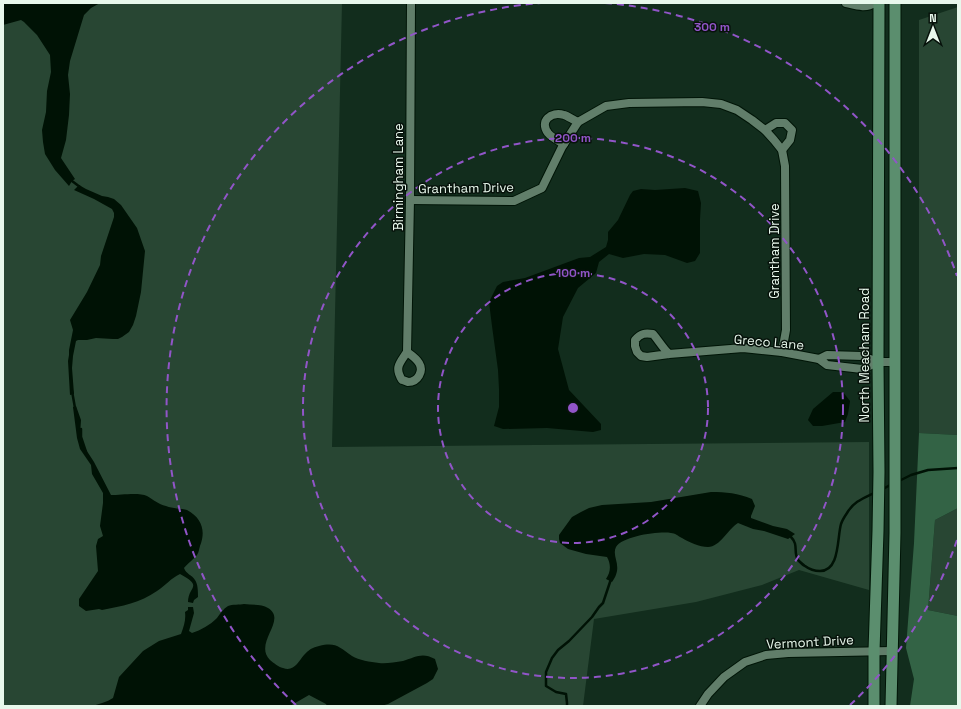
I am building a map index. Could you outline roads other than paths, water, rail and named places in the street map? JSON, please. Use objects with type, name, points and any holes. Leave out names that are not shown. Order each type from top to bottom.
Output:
[{"type":"main road","name":"North Meacham Road","points":[[874,706],[874,651],[879,509],[879,3]]},
{"type":"main road","points":[[891,706],[895,502],[895,3]]},
{"type":"street","name":"Birmingham Lane","points":[[407,352],[410,200],[411,3]]},
{"type":"street","points":[[846,3],[865,7],[874,3]]},
{"type":"street","name":"Grantham Drive","points":[[410,200],[514,201],[542,188],[564,144],[578,122],[606,106],[629,103],[702,102],[721,104],[737,110],[765,130],[782,150],[785,166],[786,330],[782,352]]},
{"type":"street","points":[[564,144],[549,135],[545,123],[547,118],[553,114],[563,115],[578,122]]},
{"type":"street","points":[[765,130],[776,123],[785,122],[792,130],[790,140],[782,150]]},
{"type":"street","name":"Greco Lane","points":[[668,354],[743,348],[782,352],[819,359],[827,365],[862,369],[878,362]]},
{"type":"street","name":"Greco Lane","points":[[819,359],[827,355],[862,356],[878,362]]},
{"type":"street","points":[[878,362],[895,362]]},
{"type":"street","name":"Vermont Drive","points":[[700,706],[708,694],[724,677],[745,662],[766,655],[788,653],[892,651]]},
{"type":"waterway","points":[[72,181],[80,187]]},
{"type":"waterway","points":[[72,391],[75,408]]},
{"type":"waterway","points":[[81,429],[81,437],[86,452]]},
{"type":"waterway","points":[[899,481],[911,475],[928,470],[958,468]]},
{"type":"waterway","points":[[883,489],[892,484]]},
{"type":"waterway","points":[[791,537],[795,543],[798,560],[808,568],[820,571],[826,570],[831,566],[834,560],[841,524],[846,514],[856,503],[876,492]]},
{"type":"waterway","points":[[567,706],[566,694],[556,692],[546,686],[546,672],[552,658],[558,650],[569,641],[592,617],[603,603],[611,579]]}]
